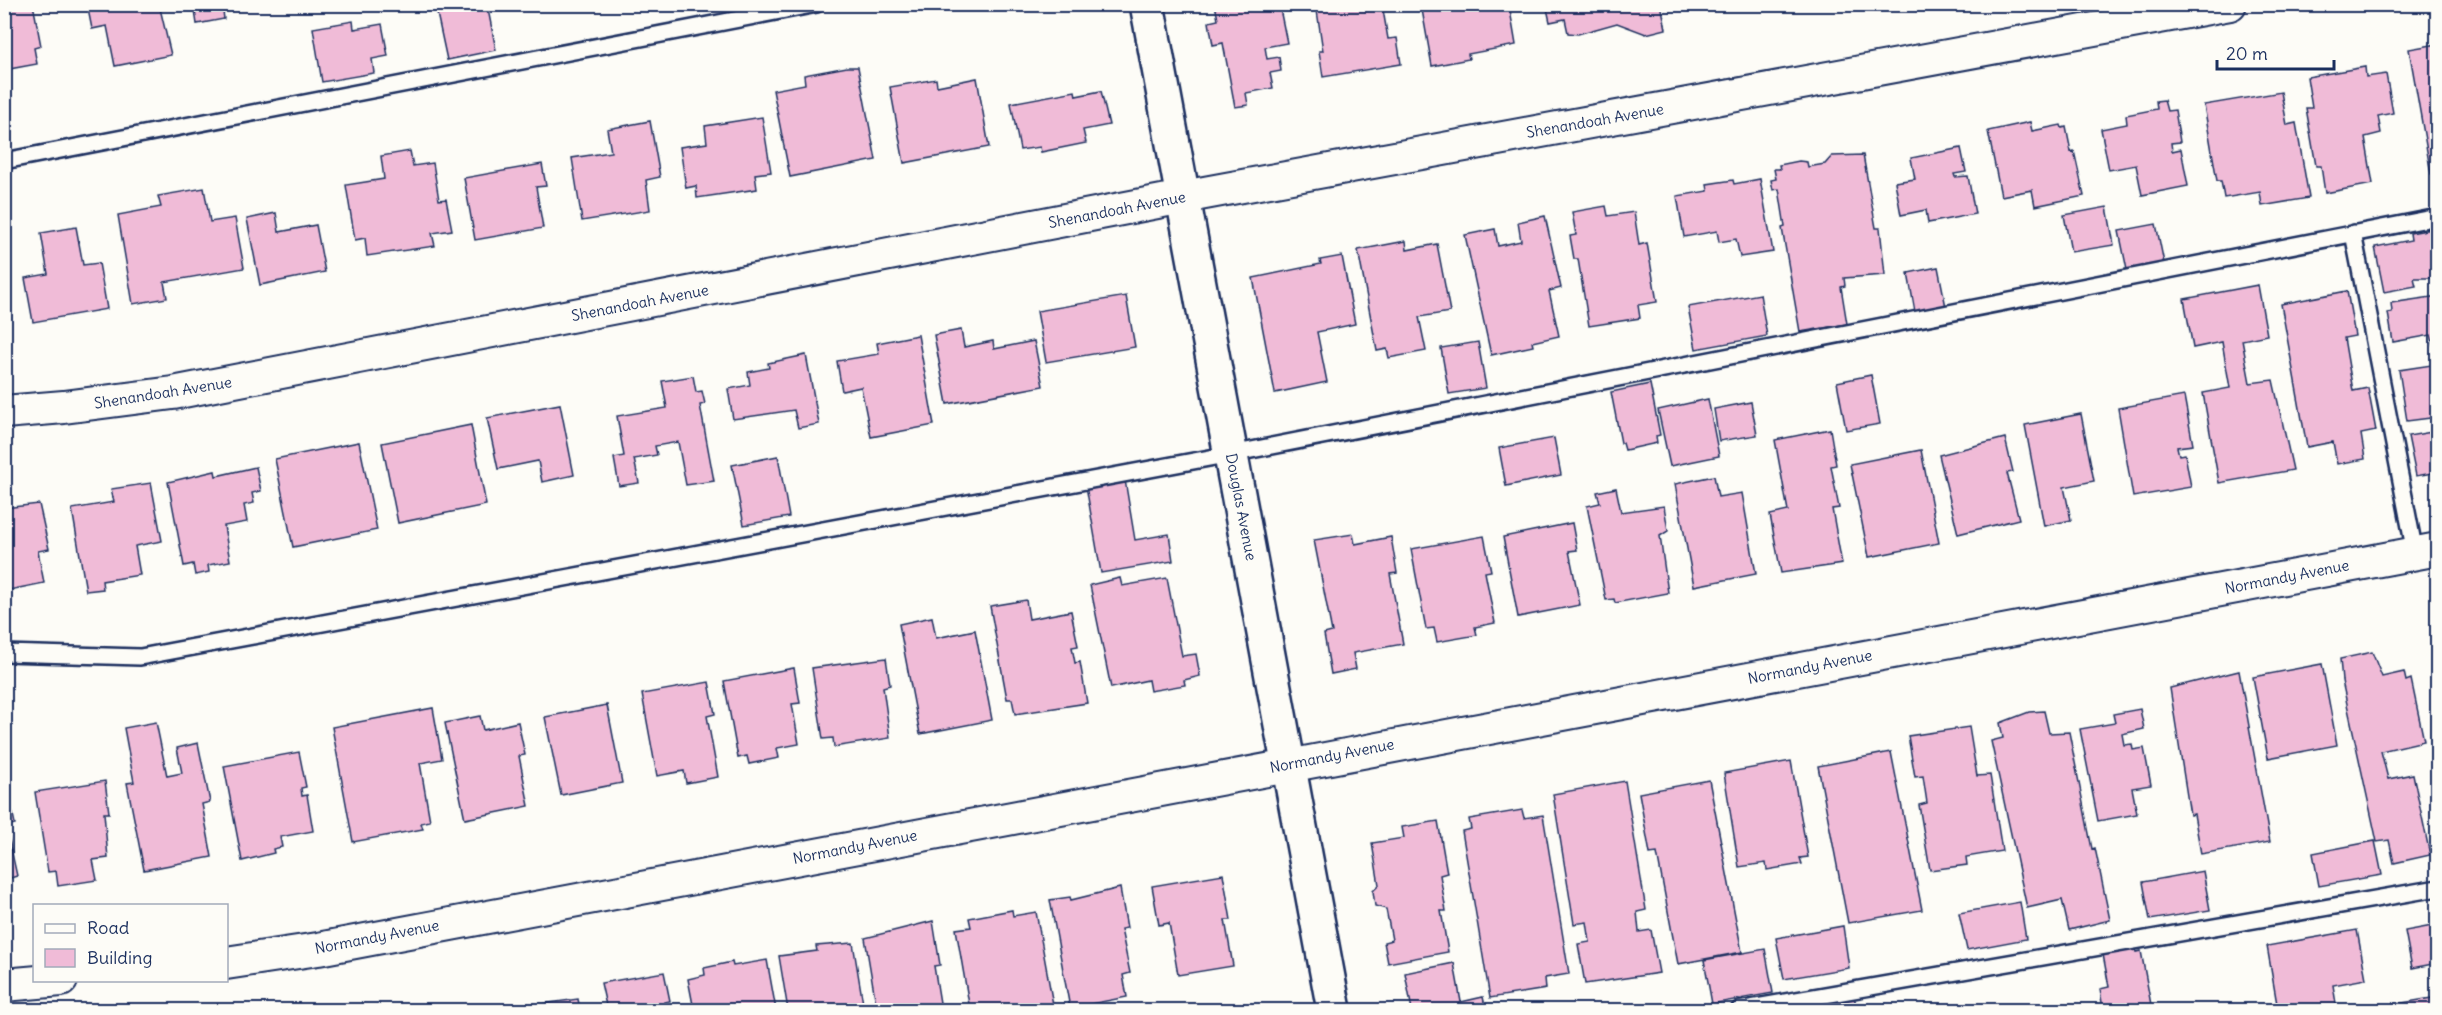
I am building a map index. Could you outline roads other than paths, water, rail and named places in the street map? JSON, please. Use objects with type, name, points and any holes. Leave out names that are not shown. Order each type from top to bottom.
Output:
[{"type":"street","name":"Douglas Avenue","points":[[1148,4],[1334,1011]]},
{"type":"street","name":"Shenandoah Avenue","points":[[4,412],[173,393],[1183,197],[2230,4]]},
{"type":"street","name":"Normandy Avenue","points":[[228,963],[330,946],[2426,551]]},
{"type":"street","points":[[4,985],[47,982]]},
{"type":"lane","points":[[4,161],[817,4]]},
{"type":"lane","points":[[4,653],[140,657],[1231,454],[2438,217]]},
{"type":"lane","points":[[2353,233],[2426,551]]},
{"type":"lane","points":[[1739,1011],[2438,888]]}]
